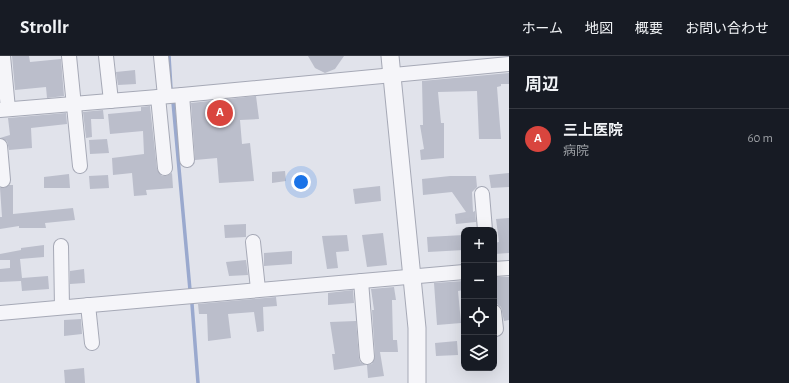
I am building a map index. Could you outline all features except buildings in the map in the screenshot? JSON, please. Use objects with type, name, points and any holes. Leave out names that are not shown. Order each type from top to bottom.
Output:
[{"type":"street","points":[[3,56],[4,109],[182,95],[509,64]]},
{"type":"street","points":[[69,56],[80,166]]},
{"type":"street","points":[[106,56],[110,101]]},
{"type":"street","points":[[161,56],[165,168]]},
{"type":"street","points":[[390,56],[417,328],[417,383]]},
{"type":"street","points":[[182,95],[187,160]]},
{"type":"street","points":[[0,146],[3,180]]},
{"type":"street","points":[[482,194],[486,227]]},
{"type":"street","points":[[253,242],[258,289]]},
{"type":"street","points":[[61,246],[62,307]]},
{"type":"street","points":[[497,269],[509,268]]},
{"type":"street","points":[[0,313],[258,289],[461,272]]},
{"type":"street","points":[[361,281],[367,357]]},
{"type":"street","points":[[88,305],[92,343]]},
{"type":"waterway","points":[[169,56],[171,89]]},
{"type":"waterway","points":[[173,102],[190,290]]},
{"type":"waterway","points":[[192,304],[198,383]]},
{"type":"place","name":"三上医院","points":[[220,113]]}]
